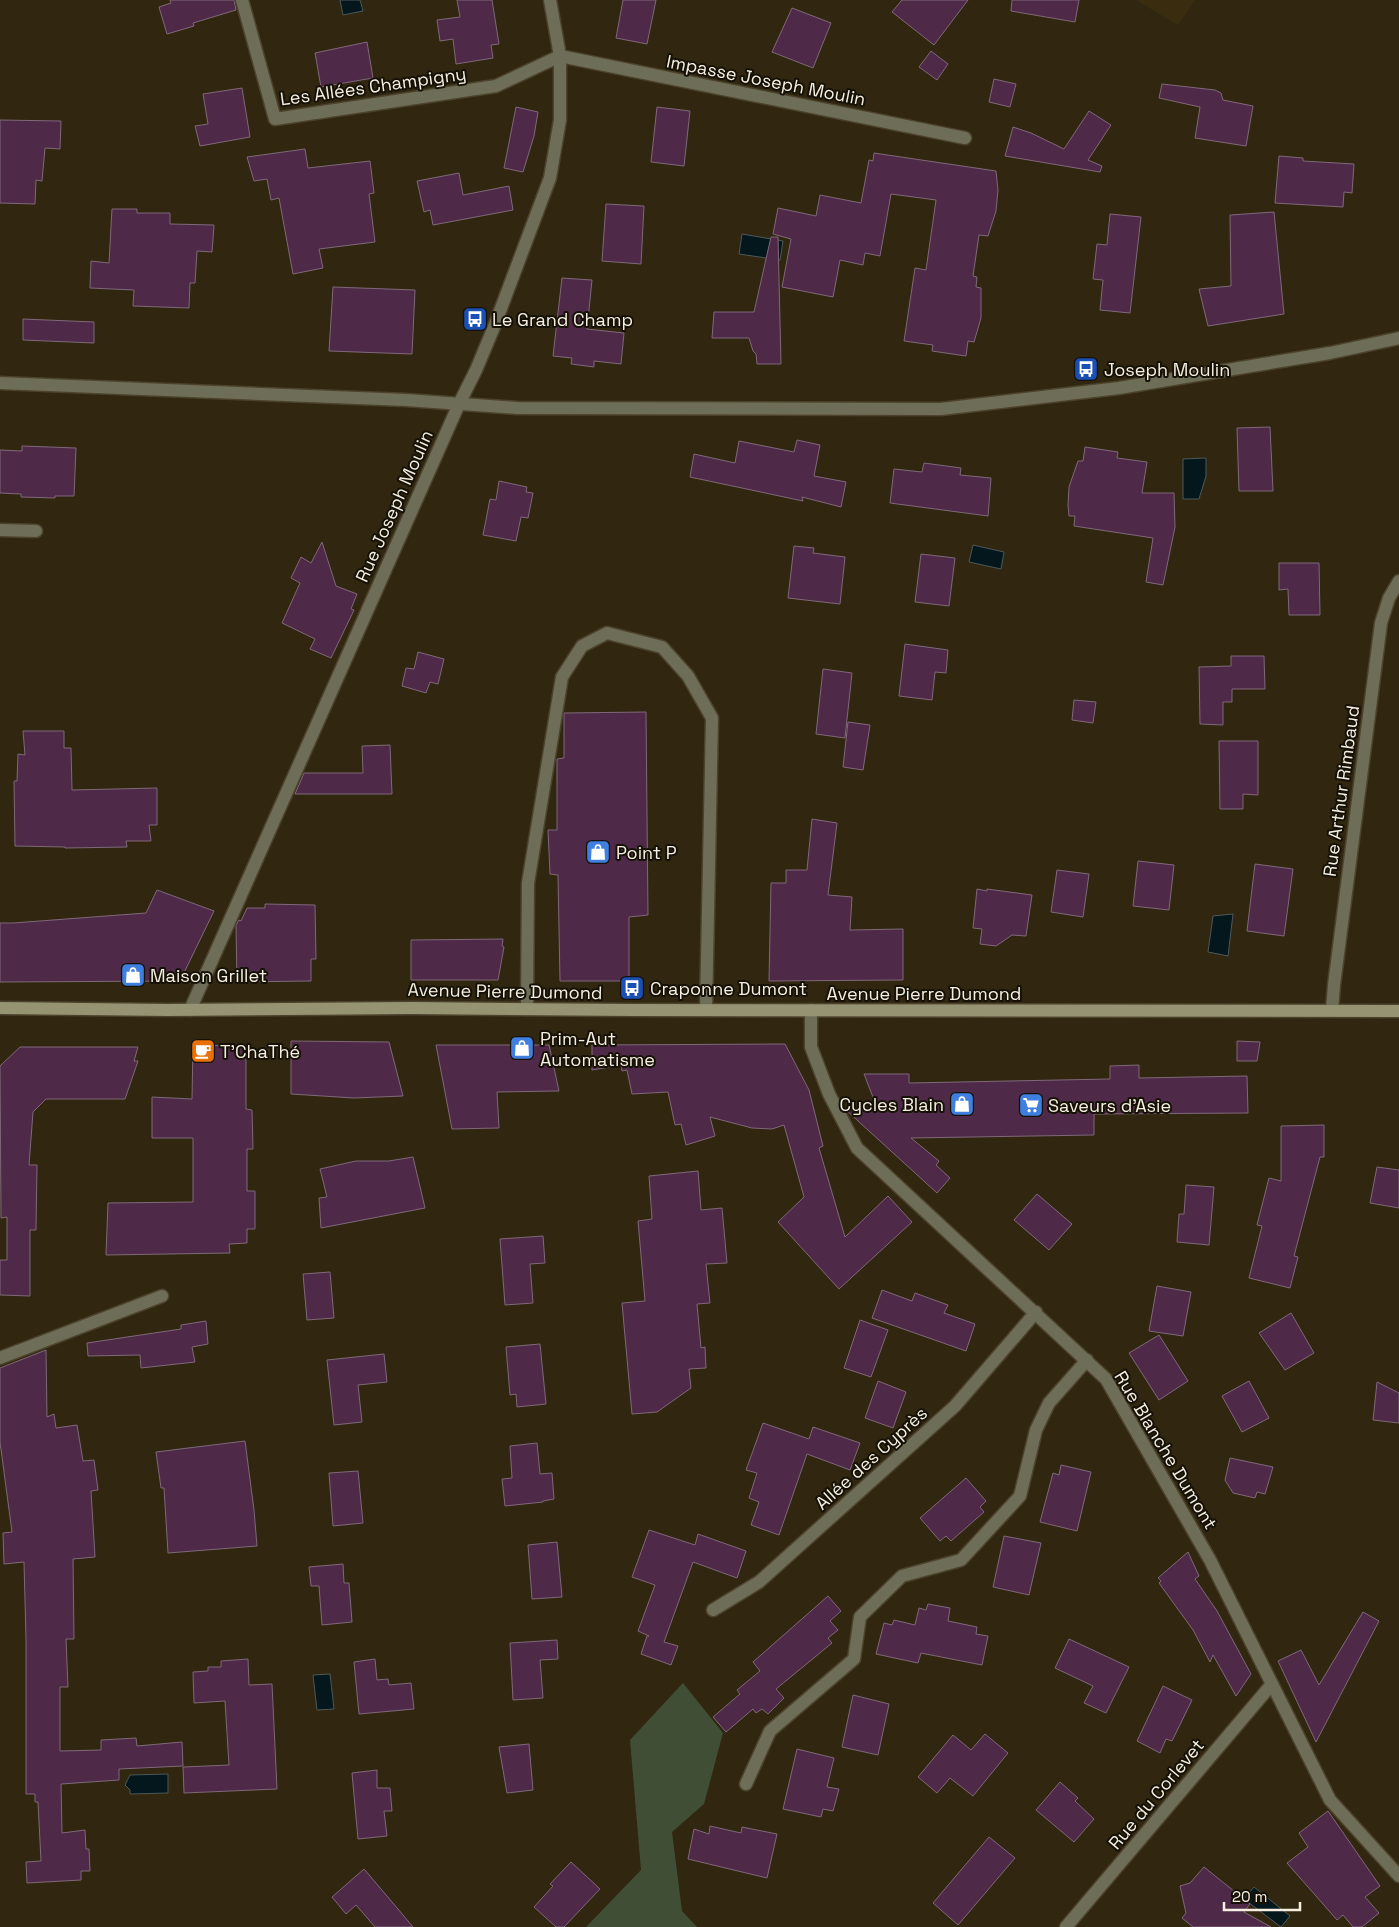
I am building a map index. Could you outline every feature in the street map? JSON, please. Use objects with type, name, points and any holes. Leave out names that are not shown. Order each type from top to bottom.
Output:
[{"type":"main road","name":"Avenue Pierre Dumond","points":[[0,1008],[190,1010],[390,1008],[1399,1011]]},
{"type":"street","name":"Les Allées Champigny","points":[[242,0],[275,120],[496,86],[560,56]]},
{"type":"street","name":"Rue Joseph Moulin","points":[[190,1010],[458,404],[476,370],[550,178],[560,120],[560,56],[550,0]]},
{"type":"street","name":"Impasse Joseph Moulin","points":[[560,56],[965,138]]},
{"type":"street","points":[[0,383],[517,408],[942,409],[1119,388],[1330,353],[1399,338]]},
{"type":"street","points":[[0,530],[36,531]]},
{"type":"street","name":"Rue Arthur Rimbaud","points":[[1332,1010],[1381,623],[1389,598],[1399,581]]},
{"type":"street","points":[[527,1009],[528,884],[562,677],[582,646],[607,632],[662,647],[688,676],[712,718],[706,1010]]},
{"type":"street","name":"Rue Blanche Dumont","points":[[811,1010],[811,1046],[829,1094],[857,1148],[1036,1312],[1106,1379],[1210,1560],[1330,1800],[1399,1876]]},
{"type":"street","points":[[0,1358],[162,1296]]},
{"type":"street","name":"Allée des Cyprès","points":[[712,1610],[760,1582],[955,1406],[1036,1312]]},
{"type":"street","points":[[746,1784],[770,1731],[854,1659],[860,1617],[902,1576],[961,1560],[1020,1496],[1036,1430],[1049,1403],[1087,1360]]},
{"type":"street","name":"Rue du Corlevet","points":[[1066,1927],[1272,1684]]},
{"type":"shaded area","points":[[340,0],[360,0],[363,11],[343,15]]},
{"type":"shaded area","points":[[1136,0],[1195,0],[1178,25]]},
{"type":"shaded area","points":[[742,234],[783,241],[780,260],[739,254]]},
{"type":"shaded area","points":[[1206,458],[1206,476],[1199,499],[1183,499],[1183,459]]},
{"type":"shaded area","points":[[973,545],[1004,552],[1001,569],[969,562]]},
{"type":"shaded area","points":[[1233,914],[1228,956],[1208,952],[1213,916]]},
{"type":"shaded area","points":[[330,1674],[334,1709],[317,1710],[313,1675]]},
{"type":"shaded area","points":[[168,1774],[168,1793],[130,1794],[130,1790],[125,1785],[130,1775]]},
{"type":"shaded area","points":[[1254,1887],[1290,1916],[1281,1927],[1244,1899]]},
{"type":"green space","points":[[683,1683],[723,1733],[704,1804],[672,1832],[682,1911],[697,1927],[586,1927],[641,1870],[630,1740]]},
{"type":"building","points":[[170,0],[234,0],[236,10],[193,23],[194,26],[167,34],[159,7],[171,3]]},
{"type":"building","points":[[457,0],[492,0],[499,44],[491,45],[493,58],[456,64],[453,39],[440,41],[437,20],[460,17]]},
{"type":"building","points":[[623,0],[656,0],[647,44],[616,38]]},
{"type":"building","points":[[902,0],[968,0],[934,45],[892,12]]},
{"type":"building","points":[[1012,0],[1079,0],[1075,22],[1011,11]]},
{"type":"building","points":[[792,8],[831,23],[813,68],[772,52]]},
{"type":"building","points":[[367,42],[373,78],[321,87],[315,53]]},
{"type":"building","points":[[931,51],[948,64],[937,80],[919,67]]},
{"type":"building","points":[[994,79],[1016,84],[1010,107],[989,102]]},
{"type":"building","points":[[1162,84],[1215,90],[1221,93],[1223,100],[1253,106],[1246,146],[1195,138],[1200,107],[1159,98]]},
{"type":"building","points":[[242,88],[250,137],[200,146],[195,126],[208,124],[203,94]]},
{"type":"building","points":[[516,107],[538,112],[534,136],[523,172],[504,168]]},
{"type":"building","points":[[657,107],[690,111],[684,166],[651,162]]},
{"type":"building","points":[[1089,111],[1111,125],[1088,160],[1102,166],[1100,172],[1005,156],[1013,127],[1031,133],[1064,149]]},
{"type":"building","points":[[0,120],[61,121],[60,149],[45,148],[42,181],[36,180],[35,204],[0,203]]},
{"type":"building","points":[[305,149],[308,168],[370,161],[374,193],[369,194],[375,242],[319,249],[323,268],[293,274],[279,198],[271,200],[267,179],[254,181],[247,157]]},
{"type":"building","points":[[874,153],[996,171],[998,190],[996,211],[988,236],[979,235],[973,276],[977,277],[976,287],[981,288],[981,318],[974,342],[968,341],[966,356],[932,351],[933,345],[904,341],[915,268],[926,270],[936,200],[891,194],[880,256],[865,253],[863,265],[840,260],[833,297],[782,287],[791,239],[773,234],[778,208],[816,216],[820,195],[861,203],[869,160],[873,161]]},
{"type":"building","points":[[1279,156],[1303,158],[1303,161],[1354,164],[1352,193],[1344,192],[1343,207],[1275,203]]},
{"type":"building","points":[[459,173],[463,195],[509,186],[513,210],[433,225],[430,210],[424,212],[417,181]]},
{"type":"building","points":[[606,204],[644,206],[641,264],[602,261]]},
{"type":"building","points":[[112,209],[137,209],[137,213],[170,213],[170,224],[214,225],[212,252],[197,251],[195,283],[190,283],[189,308],[133,306],[134,290],[90,288],[91,261],[109,263]]},
{"type":"building","points":[[1274,212],[1284,314],[1208,326],[1199,289],[1231,286],[1230,215]]},
{"type":"building","points":[[1110,214],[1141,217],[1130,313],[1100,310],[1103,280],[1093,279],[1097,244],[1107,245]]},
{"type":"building","points":[[771,237],[778,237],[781,364],[757,364],[756,354],[753,351],[749,338],[712,338],[714,312],[754,312]]},
{"type":"building","points":[[562,278],[592,280],[587,329],[624,333],[621,364],[594,361],[594,367],[571,364],[572,358],[553,356]]},
{"type":"building","points":[[333,287],[415,290],[412,354],[329,351]]},
{"type":"building","points":[[23,319],[94,322],[94,343],[23,340]]},
{"type":"building","points":[[1270,427],[1273,491],[1239,491],[1237,428]]},
{"type":"building","points":[[797,440],[820,445],[814,476],[846,482],[841,507],[802,497],[803,501],[690,477],[694,454],[735,463],[739,441],[794,452]]},
{"type":"building","points":[[22,446],[76,448],[74,496],[55,496],[55,498],[21,497],[21,494],[0,493],[0,450],[22,451]]},
{"type":"building","points":[[1085,447],[1118,452],[1117,458],[1147,462],[1142,493],[1174,493],[1175,527],[1163,585],[1146,582],[1153,538],[1074,526],[1075,516],[1069,516],[1069,487],[1078,461],[1083,461]]},
{"type":"building","points":[[924,463],[961,468],[960,475],[991,478],[988,516],[890,503],[894,469],[922,472]]},
{"type":"building","points":[[499,481],[527,487],[526,492],[533,493],[528,518],[521,517],[516,541],[483,535],[490,499],[496,500]]},
{"type":"building","points":[[322,542],[336,586],[357,594],[351,609],[354,610],[331,658],[310,649],[315,639],[282,623],[300,583],[291,578],[301,557],[311,563]]},
{"type":"building","points":[[794,546],[814,548],[813,553],[845,557],[840,604],[788,598]]},
{"type":"building","points":[[921,554],[955,558],[949,606],[915,602]]},
{"type":"building","points":[[1279,563],[1319,563],[1320,615],[1289,615],[1288,589],[1279,590]]},
{"type":"building","points":[[905,644],[948,650],[946,673],[935,672],[932,700],[899,696]]},
{"type":"building","points":[[418,652],[444,659],[438,684],[430,682],[426,693],[402,686],[406,668],[414,669]]},
{"type":"building","points":[[1231,656],[1264,656],[1265,689],[1232,689],[1232,702],[1223,702],[1223,725],[1200,724],[1199,667],[1231,666]]},
{"type":"building","points":[[823,669],[852,673],[845,738],[816,734]]},
{"type":"building","points":[[1074,700],[1096,702],[1093,723],[1072,720]]},
{"type":"building","name":"Point P","points":[[646,712],[648,915],[629,917],[629,981],[560,981],[558,875],[550,874],[548,830],[557,830],[557,759],[564,758],[564,713]]},
{"type":"building","points":[[848,722],[870,725],[863,770],[843,767]]},
{"type":"building","points":[[23,731],[64,731],[64,748],[71,748],[72,790],[157,788],[157,825],[149,825],[151,841],[126,841],[127,847],[65,848],[15,846],[14,781],[17,781],[18,754],[25,755]]},
{"type":"building","points":[[1219,741],[1258,741],[1258,795],[1243,794],[1243,809],[1220,809]]},
{"type":"building","points":[[390,745],[392,794],[295,794],[304,773],[363,773],[362,746]]},
{"type":"building","points":[[812,819],[837,823],[828,895],[852,897],[850,930],[903,929],[903,980],[769,981],[771,883],[786,883],[786,870],[807,870]]},
{"type":"building","points":[[1138,861],[1174,865],[1169,910],[1133,906]]},
{"type":"building","points":[[1255,864],[1293,869],[1284,936],[1247,931]]},
{"type":"building","points":[[1057,870],[1089,874],[1083,917],[1051,912]]},
{"type":"building","points":[[977,889],[1032,895],[1026,936],[1012,935],[996,946],[980,944],[982,929],[973,928]]},
{"type":"building","points":[[157,890],[214,911],[180,981],[0,982],[0,923],[146,913]]},
{"type":"building","points":[[265,904],[315,905],[316,959],[311,959],[311,981],[237,982],[236,925],[239,920],[241,921],[247,908],[265,908]]},
{"type":"building","points":[[503,939],[502,946],[504,947],[498,980],[411,980],[411,940]]},
{"type":"building","points":[[291,1041],[389,1042],[403,1096],[354,1098],[291,1094]]},
{"type":"building","points":[[1237,1041],[1260,1042],[1257,1061],[1237,1061]]},
{"type":"building","points":[[785,1044],[809,1090],[823,1146],[819,1148],[845,1237],[888,1196],[912,1222],[839,1289],[778,1222],[804,1197],[784,1125],[772,1129],[752,1128],[710,1117],[715,1136],[686,1145],[681,1124],[675,1125],[668,1092],[632,1094],[627,1070],[622,1071],[621,1065],[592,1070],[592,1045]]},
{"type":"building","points":[[193,1045],[246,1046],[246,1109],[252,1110],[253,1149],[247,1149],[247,1191],[255,1191],[255,1229],[247,1229],[247,1243],[229,1244],[230,1253],[106,1255],[108,1203],[193,1202],[193,1138],[152,1138],[152,1097],[192,1099]]},
{"type":"building","points":[[436,1045],[549,1045],[559,1091],[497,1092],[499,1128],[452,1129]]},
{"type":"building","points":[[20,1047],[138,1047],[134,1061],[138,1061],[125,1099],[46,1099],[33,1112],[29,1165],[37,1165],[36,1230],[30,1230],[30,1296],[0,1295],[0,1260],[7,1260],[7,1217],[1,1218],[0,1066]]},
{"type":"building","points":[[1139,1065],[1139,1078],[1247,1076],[1248,1113],[1094,1114],[1094,1135],[911,1138],[939,1161],[936,1165],[950,1178],[937,1193],[846,1110],[878,1110],[864,1074],[909,1074],[909,1083],[1110,1079],[1110,1066]]},
{"type":"building","points":[[1324,1125],[1324,1157],[1320,1157],[1294,1256],[1298,1257],[1290,1288],[1249,1278],[1262,1226],[1257,1225],[1269,1178],[1281,1181],[1281,1126]]},
{"type":"building","points":[[413,1157],[425,1208],[321,1228],[319,1198],[327,1197],[320,1169],[356,1161],[389,1161]]},
{"type":"building","points":[[1377,1167],[1399,1170],[1399,1208],[1370,1203]]},
{"type":"building","points":[[698,1171],[701,1210],[722,1208],[727,1263],[706,1264],[710,1303],[697,1304],[701,1348],[705,1347],[706,1368],[689,1369],[691,1388],[657,1412],[632,1414],[622,1303],[645,1301],[638,1221],[652,1219],[649,1176]]},
{"type":"building","points":[[1186,1185],[1214,1187],[1209,1245],[1177,1242],[1179,1214],[1184,1214]]},
{"type":"building","points":[[1037,1194],[1072,1224],[1049,1250],[1014,1220]]},
{"type":"building","points":[[543,1236],[545,1263],[530,1264],[533,1303],[505,1305],[500,1239]]},
{"type":"building","points":[[330,1272],[334,1318],[307,1320],[303,1274]]},
{"type":"building","points":[[1157,1286],[1191,1292],[1183,1336],[1149,1331]]},
{"type":"building","points":[[882,1290],[912,1301],[915,1293],[948,1305],[944,1313],[975,1324],[966,1351],[872,1318]]},
{"type":"building","points":[[1291,1313],[1314,1353],[1285,1370],[1259,1333]]},
{"type":"building","points":[[860,1320],[888,1330],[871,1377],[844,1368]]},
{"type":"building","points":[[206,1321],[208,1344],[192,1347],[195,1362],[141,1368],[140,1355],[88,1356],[87,1343],[181,1329],[181,1325]]},
{"type":"building","points":[[1159,1335],[1188,1381],[1159,1400],[1129,1353]]},
{"type":"building","points":[[540,1344],[546,1404],[517,1407],[516,1394],[510,1395],[506,1347]]},
{"type":"building","points":[[46,1350],[47,1417],[54,1414],[56,1428],[77,1425],[83,1461],[94,1460],[98,1490],[91,1491],[95,1557],[73,1559],[74,1639],[66,1639],[68,1687],[60,1687],[60,1751],[101,1750],[101,1740],[136,1738],[137,1746],[182,1742],[183,1766],[119,1769],[119,1780],[61,1784],[62,1833],[85,1830],[86,1849],[89,1849],[90,1871],[81,1871],[81,1880],[27,1883],[26,1862],[41,1861],[38,1802],[35,1802],[35,1794],[26,1794],[24,1562],[4,1564],[3,1533],[12,1532],[0,1442],[0,1368]]},
{"type":"building","points":[[384,1354],[387,1382],[358,1385],[362,1422],[334,1425],[327,1360]]},
{"type":"building","points":[[878,1381],[906,1392],[893,1428],[865,1418]]},
{"type":"building","points":[[1249,1381],[1269,1418],[1242,1432],[1222,1396]]},
{"type":"building","points":[[1377,1382],[1399,1393],[1399,1423],[1373,1420]]},
{"type":"building","points":[[763,1423],[809,1439],[813,1427],[860,1443],[850,1470],[807,1454],[779,1535],[751,1525],[759,1502],[749,1498],[757,1473],[746,1470]]},
{"type":"building","points":[[245,1441],[257,1546],[168,1553],[164,1488],[161,1488],[156,1452]]},
{"type":"building","points":[[537,1443],[540,1474],[552,1473],[554,1499],[505,1506],[502,1479],[512,1478],[510,1446]]},
{"type":"building","points":[[1230,1458],[1273,1467],[1265,1494],[1257,1492],[1255,1498],[1233,1493],[1225,1480]]},
{"type":"building","points":[[1061,1465],[1091,1472],[1077,1531],[1040,1522],[1053,1473],[1059,1475]]},
{"type":"building","points":[[358,1471],[363,1523],[333,1526],[329,1473]]},
{"type":"building","points":[[966,1478],[986,1501],[980,1507],[984,1512],[951,1541],[946,1536],[940,1541],[920,1518]]},
{"type":"building","points":[[649,1530],[695,1545],[698,1534],[746,1551],[737,1578],[693,1562],[664,1642],[678,1646],[671,1665],[641,1654],[647,1636],[649,1636],[638,1631],[655,1585],[632,1577]]},
{"type":"building","points":[[1004,1536],[1041,1543],[1029,1595],[993,1587]]},
{"type":"building","points":[[557,1542],[562,1597],[532,1599],[528,1545]]},
{"type":"building","points":[[1188,1552],[1199,1576],[1195,1579],[1217,1611],[1251,1674],[1236,1696],[1213,1655],[1210,1662],[1193,1630],[1159,1583],[1161,1581],[1158,1578]]},
{"type":"building","points":[[343,1564],[344,1583],[349,1583],[352,1622],[322,1625],[319,1586],[311,1586],[309,1567]]},
{"type":"building","points":[[828,1596],[841,1611],[830,1621],[838,1630],[828,1638],[832,1643],[776,1689],[784,1698],[768,1714],[762,1709],[756,1713],[753,1709],[726,1732],[713,1717],[740,1694],[737,1690],[760,1671],[753,1662]]},
{"type":"building","points":[[928,1604],[950,1608],[948,1621],[977,1627],[976,1634],[988,1636],[982,1665],[921,1653],[918,1663],[876,1654],[884,1623],[892,1625],[894,1620],[915,1625],[919,1608],[926,1610]]},
{"type":"building","points":[[1363,1612],[1379,1621],[1316,1742],[1278,1661],[1301,1650],[1319,1685]]},
{"type":"building","points":[[1069,1639],[1129,1667],[1106,1713],[1084,1703],[1093,1686],[1055,1668]]},
{"type":"building","points":[[557,1640],[558,1659],[540,1660],[543,1698],[513,1700],[510,1643]]},
{"type":"building","points":[[248,1659],[249,1685],[272,1684],[277,1789],[184,1793],[183,1767],[229,1765],[225,1701],[194,1703],[193,1672],[208,1671],[208,1667],[221,1667],[221,1661]]},
{"type":"building","points":[[375,1659],[377,1680],[388,1679],[389,1685],[411,1683],[414,1709],[359,1714],[354,1662]]},
{"type":"building","points":[[1163,1686],[1192,1700],[1172,1741],[1166,1739],[1160,1753],[1137,1741]]},
{"type":"building","points":[[853,1695],[889,1704],[878,1755],[842,1747]]},
{"type":"building","points":[[985,1734],[1008,1753],[973,1796],[950,1778],[937,1793],[918,1777],[953,1735],[971,1750]]},
{"type":"building","points":[[529,1744],[533,1790],[507,1793],[499,1747]]},
{"type":"building","points":[[797,1749],[834,1758],[827,1787],[839,1789],[833,1811],[823,1809],[821,1817],[783,1809]]},
{"type":"building","points":[[377,1770],[377,1788],[390,1788],[392,1811],[384,1811],[387,1836],[358,1839],[352,1773]]},
{"type":"building","points":[[1060,1782],[1078,1798],[1075,1801],[1094,1819],[1074,1842],[1036,1810]]},
{"type":"building","points":[[1328,1811],[1380,1886],[1365,1897],[1379,1913],[1362,1927],[1353,1927],[1343,1915],[1337,1920],[1287,1863],[1308,1847],[1299,1833]]},
{"type":"building","points":[[710,1826],[741,1833],[742,1827],[777,1834],[767,1878],[688,1859],[694,1829],[709,1834]]},
{"type":"building","points":[[989,1837],[1015,1858],[958,1925],[933,1903]]},
{"type":"building","points":[[571,1862],[600,1889],[564,1927],[556,1927],[534,1907],[553,1886],[550,1884]]},
{"type":"building","points":[[1204,1867],[1250,1904],[1244,1912],[1271,1927],[1193,1927],[1182,1918],[1186,1913],[1180,1886],[1190,1883]]},
{"type":"building","points":[[364,1869],[413,1927],[375,1927],[356,1905],[346,1914],[332,1897]]},
{"type":"place","name":"Le Grand Champ","points":[[475,319]]},
{"type":"place","name":"Joseph Moulin","points":[[1086,369]]},
{"type":"place","name":"Point P","points":[[598,852]]},
{"type":"place","name":"Maison Grillet","points":[[133,975]]},
{"type":"place","name":"Craponne Dumont","points":[[632,988]]},
{"type":"place","name":"Prim-Aut Automatisme","points":[[522,1048]]},
{"type":"place","name":"T'ChaThé","points":[[203,1051]]},
{"type":"place","name":"Cycles Blain","points":[[962,1104]]},
{"type":"place","name":"Saveurs d'Asie","points":[[1031,1105]]}]
